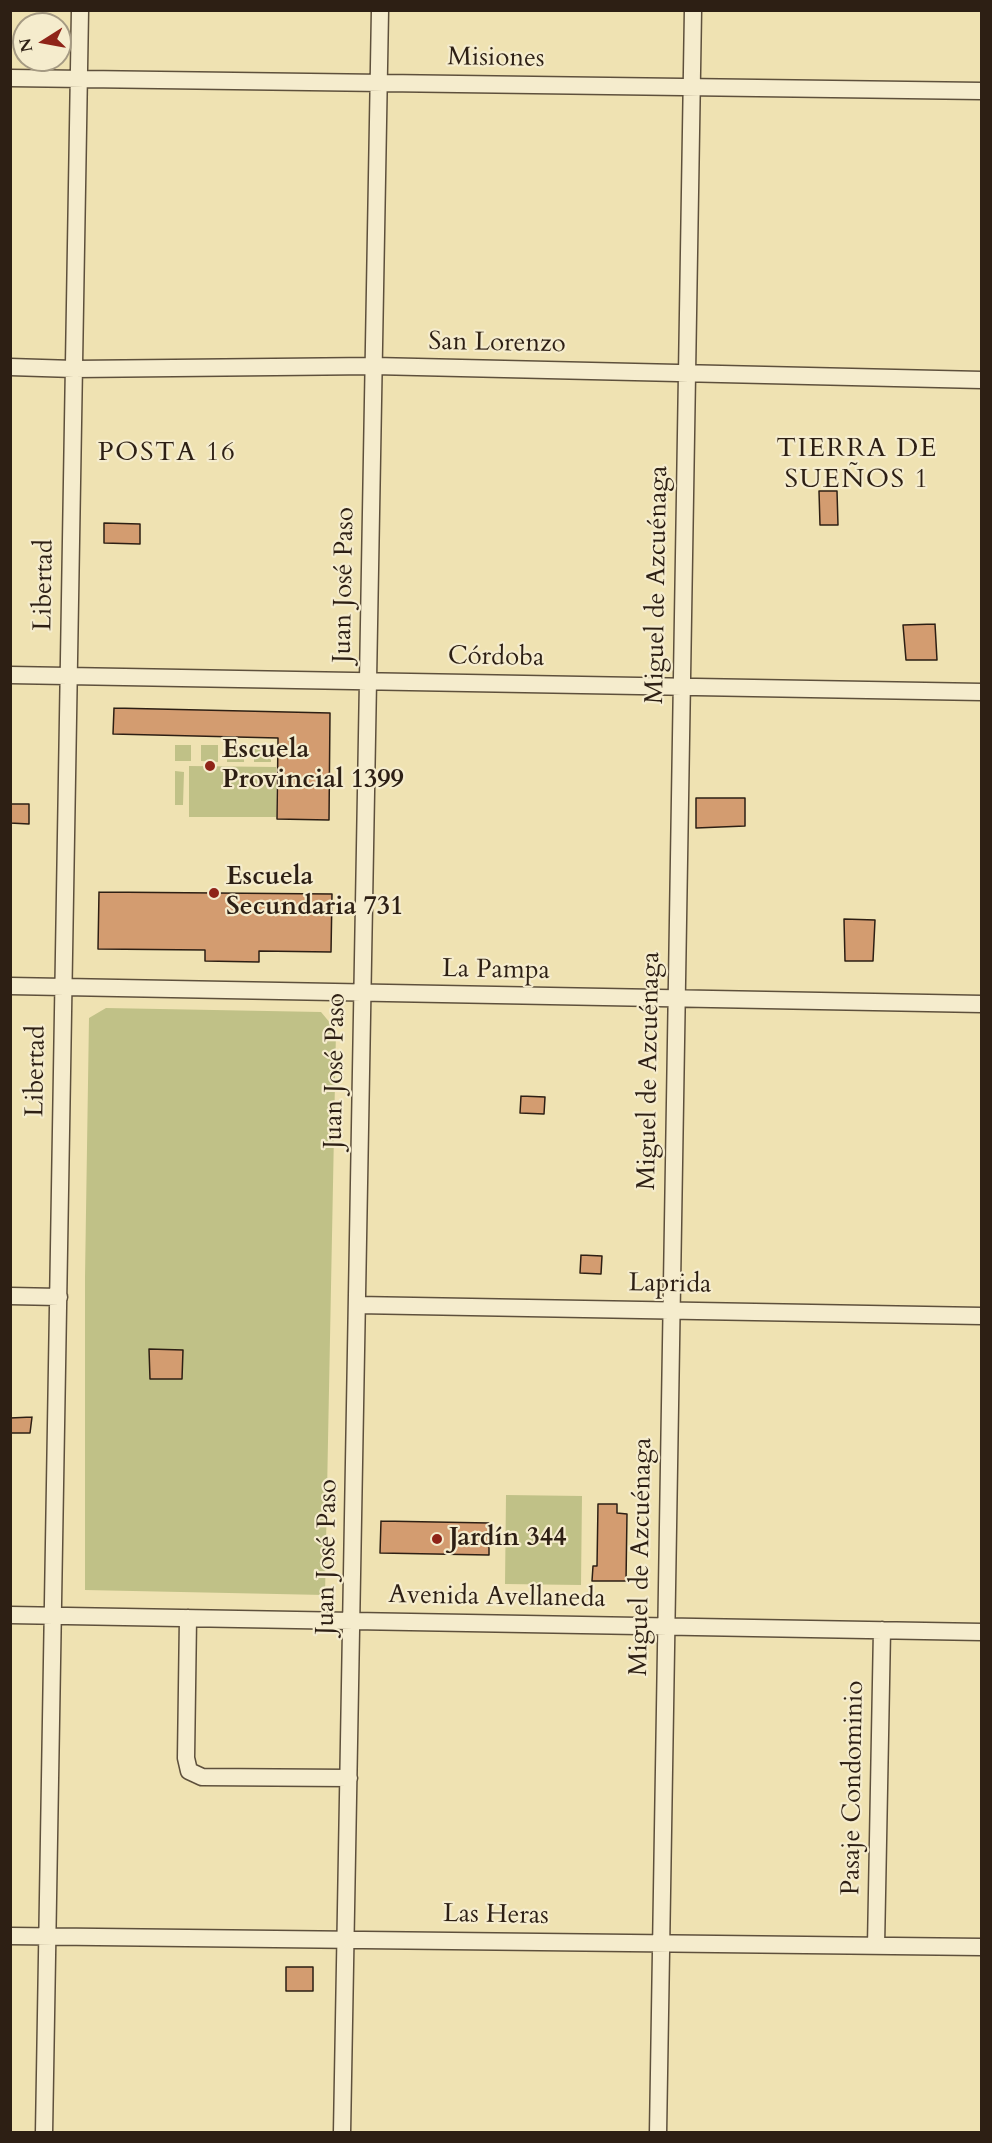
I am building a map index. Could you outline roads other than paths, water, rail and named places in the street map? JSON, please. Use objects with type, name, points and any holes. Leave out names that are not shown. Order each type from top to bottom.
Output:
[{"type":"street","name":"Libertad","points":[[44,2133],[80,10]]},
{"type":"street","name":"Juan José Paso","points":[[342,2133],[380,10]]},
{"type":"street","name":"Miguel de Azcuénaga","points":[[658,2133],[693,10]]},
{"type":"street","name":"Misiones","points":[[10,78],[981,91]]},
{"type":"street","name":"San Lorenzo","points":[[10,367],[74,369],[374,366],[981,380]]},
{"type":"street","name":"Córdoba","points":[[10,675],[981,692]]},
{"type":"street","name":"La Pampa","points":[[10,986],[981,1004]]},
{"type":"street","points":[[10,1296],[59,1297]]},
{"type":"street","name":"Laprida","points":[[357,1305],[981,1316]]},
{"type":"street","name":"Avenida Avellaneda","points":[[10,1615],[981,1632]]},
{"type":"street","points":[[188,1618],[186,1758],[189,1771],[202,1777],[349,1778]]},
{"type":"street","name":"Pasaje Condominio","points":[[876,1946],[882,1630]]},
{"type":"street","name":"Las Heras","points":[[10,1936],[981,1947]]},
{"type":"place","name":"Escuela Provincial 1399","points":[[210,766]]},
{"type":"place","name":"Escuela Secundaria 731","points":[[214,893]]},
{"type":"place","name":"Jardín 344","points":[[437,1539]]},
{"type":"district","name":"POSTA 16","points":[[167,454]]},
{"type":"district","name":"TIERRA DE SUEÑOS 1","points":[[857,466]]}]
